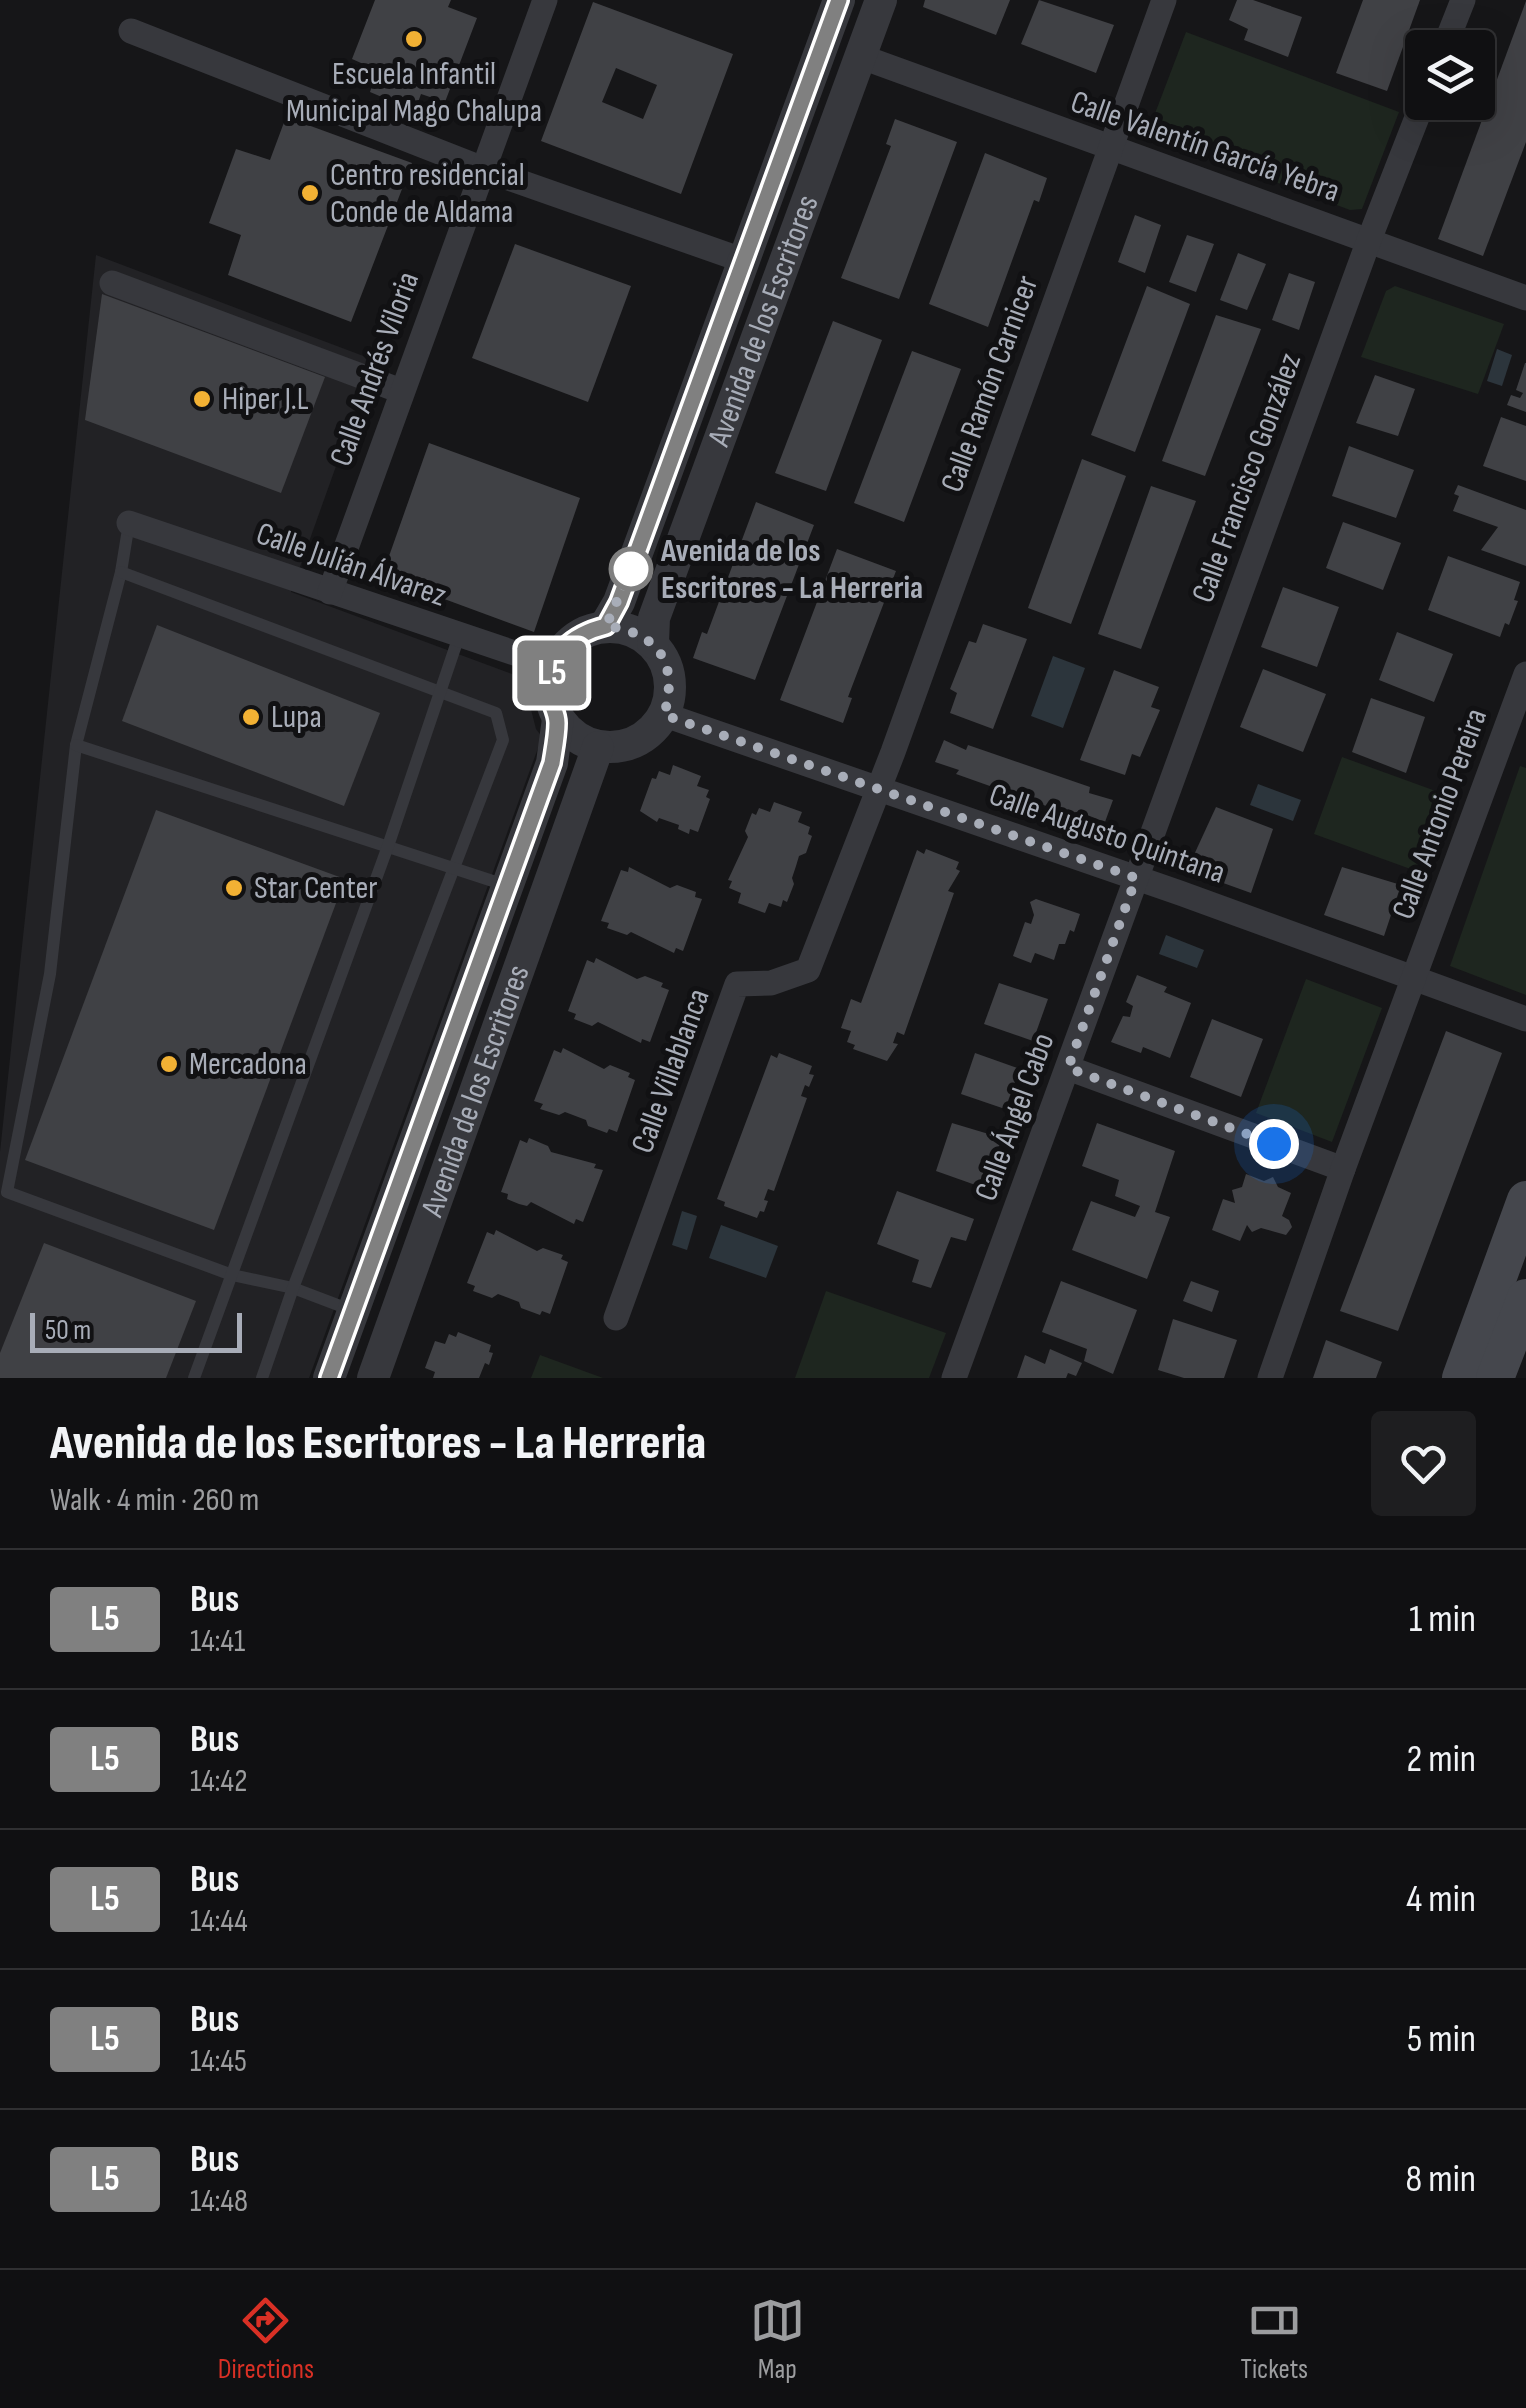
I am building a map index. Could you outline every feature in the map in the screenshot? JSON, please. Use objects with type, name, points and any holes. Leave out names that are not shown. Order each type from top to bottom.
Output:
[{"type":"main road","points":[[1461,1378],[1526,1200]]},
{"type":"main road","points":[[1495,1378],[1526,1298]]},
{"type":"street","name":"Calle Andrés Viloria","points":[[330,592],[546,0]]},
{"type":"street","name":"Avenida de los Escritores","points":[[606,626],[619,602],[839,0]]},
{"type":"street","name":"Avenida de los Escritores","points":[[653,643],[654,618],[882,0]]},
{"type":"street","name":"Calle Ramón Carnicer","points":[[879,790],[1164,0]]},
{"type":"street","points":[[1451,30],[1463,0]]},
{"type":"street","points":[[131,31],[484,169],[745,261]]},
{"type":"street","name":"Calle Valentín García Yebra","points":[[862,57],[1526,298]]},
{"type":"street","name":"Calle Francisco González","points":[[1136,878],[1416,120]]},
{"type":"street","points":[[112,283],[401,391]]},
{"type":"street","name":"Calle Julián Álvarez","points":[[129,523],[553,666]]},
{"type":"street","points":[[606,626],[631,629],[653,643],[667,664],[671,690],[664,715],[653,730],[618,748],[598,747],[575,737],[558,719],[549,693],[553,666],[564,646],[583,632],[606,626]]},
{"type":"street","name":"Calle Antonio Pereira","points":[[1270,1378],[1342,1169],[1526,674]]},
{"type":"street","name":"Calle Augusto Quintana","points":[[664,715],[1136,878],[1526,1019]]},
{"type":"street","name":"Avenida de los Escritores","points":[[329,1378],[552,763],[558,719]]},
{"type":"street","name":"Avenida de los Escritores","points":[[377,1375],[598,747]]},
{"type":"street","name":"Calle Villablanca","points":[[616,1318],[737,984],[772,984],[808,970],[879,790]]},
{"type":"street","name":"Calle Ángel Cabo","points":[[954,1378],[1136,878]]},
{"type":"street","points":[[1068,1068],[1342,1169]]},
{"type":"lane","points":[[129,523],[121,572],[76,745],[50,974],[6,1192],[232,1276],[293,1288],[353,1310]]},
{"type":"lane","points":[[121,572],[496,713],[504,740],[262,1378]]},
{"type":"lane","points":[[194,1378],[388,846],[459,636]]},
{"type":"lane","points":[[76,745],[507,886]]},
{"type":"shaded area","points":[[1186,32],[1399,112],[1362,209],[1350,210],[1153,136],[1151,124]]},
{"type":"shaded area","points":[[96,255],[374,360],[291,592],[512,674],[525,686],[536,729],[542,737],[309,1378],[0,1378],[0,1152]]},
{"type":"shaded area","points":[[1395,286],[1504,324],[1478,394],[1361,357],[1386,291]]},
{"type":"shaded area","points":[[1497,349],[1512,355],[1502,386],[1487,381]]},
{"type":"shaded area","points":[[1053,656],[1085,668],[1063,728],[1031,716]]},
{"type":"shaded area","points":[[1342,757],[1455,798],[1427,875],[1314,834]]},
{"type":"shaded area","points":[[1520,766],[1526,768],[1526,995],[1450,966]]},
{"type":"shaded area","points":[[1258,784],[1301,800],[1293,821],[1250,805]]},
{"type":"shaded area","points":[[1166,935],[1204,950],[1197,968],[1159,954]]},
{"type":"shaded area","points":[[1306,979],[1382,1008],[1332,1142],[1256,1113]]},
{"type":"shaded area","points":[[682,1211],[697,1216],[687,1250],[672,1245]]},
{"type":"shaded area","points":[[721,1225],[778,1246],[766,1278],[709,1258]]},
{"type":"shaded area","points":[[826,1291],[946,1333],[929,1378],[795,1378]]},
{"type":"shaded area","points":[[540,1355],[603,1378],[531,1378]]},
{"type":"building","name":"Escuela Infantil Municipal Mago Chalupa","points":[[375,0],[451,0],[448,7],[477,18],[445,102],[421,94],[415,111],[370,92],[377,70],[352,59]]},
{"type":"building","points":[[925,0],[1010,0],[996,35],[923,7]]},
{"type":"building","points":[[1039,0],[1114,25],[1096,73],[1021,44]]},
{"type":"building","points":[[1237,0],[1253,0],[1302,17],[1288,57],[1244,40],[1248,29],[1229,20]]},
{"type":"building","points":[[1363,0],[1420,0],[1409,30],[1405,30],[1405,41],[1387,91],[1336,73]]},
{"type":"building","points":[[1526,1],[1526,142],[1483,256],[1438,239],[1482,120],[1495,120],[1495,85]]},
{"type":"building","points":[[593,2],[733,54],[681,194],[541,141]],"holes":[[[616,68],[657,85],[643,119],[602,102]]]},
{"type":"building","name":"Centro residencial Conde de Aldama","points":[[286,117],[412,163],[351,322],[228,275],[241,235],[209,223],[236,149],[270,160]]},
{"type":"building","points":[[895,119],[957,142],[899,299],[841,278],[891,146],[886,144]]},
{"type":"building","points":[[985,153],[1047,178],[1039,202],[1034,200],[988,327],[929,304]]},
{"type":"building","points":[[1135,215],[1161,225],[1145,273],[1118,262]]},
{"type":"building","points":[[1187,235],[1214,244],[1196,292],[1169,282]]},
{"type":"building","points":[[515,244],[631,286],[588,402],[472,358]]},
{"type":"building","points":[[1238,253],[1266,264],[1247,310],[1220,300]]},
{"type":"building","points":[[1289,273],[1315,282],[1299,330],[1272,320]]},
{"type":"building","points":[[1147,286],[1190,304],[1135,452],[1091,435]]},
{"type":"building","name":"Hiper J.L","points":[[102,294],[325,377],[281,493],[85,420]]},
{"type":"building","points":[[1216,315],[1261,329],[1205,476],[1162,461]]},
{"type":"building","points":[[833,321],[882,340],[826,491],[775,473]]},
{"type":"building","points":[[912,351],[961,369],[904,522],[854,503]]},
{"type":"building","points":[[1525,363],[1526,412],[1507,405],[1511,395],[1520,398],[1523,393],[1516,390]]},
{"type":"building","points":[[1375,375],[1415,389],[1398,436],[1356,423]]},
{"type":"building","points":[[1501,417],[1526,426],[1526,481],[1483,466]]},
{"type":"building","points":[[429,443],[580,498],[534,632],[382,576]]},
{"type":"building","points":[[1349,446],[1414,470],[1396,518],[1332,496]]},
{"type":"building","points":[[1082,459],[1126,476],[1071,624],[1028,608]]},
{"type":"building","points":[[1458,485],[1526,510],[1526,566],[1481,550],[1498,527],[1453,511],[1459,496],[1454,494]]},
{"type":"building","points":[[1151,486],[1196,501],[1141,649],[1098,634]]},
{"type":"building","points":[[756,502],[814,525],[755,680],[693,658],[702,632],[707,634]]},
{"type":"building","points":[[1343,522],[1401,543],[1383,590],[1326,568]]},
{"type":"building","points":[[837,549],[896,571],[848,697],[852,698],[843,723],[780,700]]},
{"type":"building","points":[[1448,556],[1520,582],[1514,600],[1518,601],[1500,637],[1428,610]]},
{"type":"building","points":[[1283,587],[1339,607],[1317,667],[1261,647]]},
{"type":"building","points":[[983,624],[1027,639],[993,729],[950,713],[957,693],[950,689],[969,641],[976,643]]},
{"type":"building","name":"Lupa","points":[[157,625],[380,713],[344,806],[122,721]]},
{"type":"building","points":[[1397,632],[1453,654],[1434,702],[1379,680]]},
{"type":"building","points":[[1263,669],[1326,694],[1303,752],[1240,727]]},
{"type":"building","points":[[1114,670],[1159,687],[1151,707],[1160,710],[1140,757],[1132,754],[1125,775],[1080,760]]},
{"type":"building","points":[[1371,698],[1425,717],[1406,773],[1352,752]]},
{"type":"building","points":[[944,740],[1090,787],[1089,793],[1113,800],[1105,822],[1082,813],[1080,818],[956,774],[959,770],[935,762]]},
{"type":"building","points":[[673,765],[701,776],[697,786],[709,790],[706,797],[710,799],[698,832],[690,829],[689,834],[678,829],[679,825],[659,818],[657,822],[640,811],[652,778],[656,779],[659,771],[670,775]]},
{"type":"building","points":[[774,802],[802,812],[798,822],[810,827],[808,834],[812,836],[806,853],[799,856],[787,902],[783,900],[781,907],[769,903],[765,913],[738,903],[741,893],[729,888],[732,881],[728,880],[748,837],[745,831],[752,813],[756,815],[759,808],[770,812]]},
{"type":"building","points":[[1216,807],[1273,829],[1251,893],[1187,870]]},
{"type":"building","name":"Mercadona","points":[[156,810],[345,879],[214,1230],[25,1160]]},
{"type":"building","points":[[926,849],[959,862],[956,869],[960,871],[948,891],[954,893],[904,1035],[897,1032],[893,1043],[898,1044],[887,1061],[853,1049],[855,1045],[847,1042],[851,1031],[841,1028],[851,999],[861,1003],[917,850],[924,854]]},
{"type":"building","points":[[629,867],[670,888],[677,885],[696,892],[695,897],[702,899],[683,951],[676,948],[674,953],[631,932],[627,935],[607,928],[609,923],[601,921],[621,870],[628,872]]},
{"type":"building","points":[[1342,867],[1401,885],[1384,936],[1324,915]]},
{"type":"building","points":[[1036,899],[1080,914],[1074,932],[1070,930],[1065,944],[1059,944],[1054,960],[1035,953],[1031,963],[1013,956],[1025,922],[1031,924],[1034,915],[1030,902]]},
{"type":"building","points":[[596,958],[637,979],[645,976],[663,983],[661,987],[669,990],[650,1042],[642,1039],[641,1043],[598,1022],[592,1026],[574,1019],[576,1014],[568,1011],[587,960],[594,963]]},
{"type":"building","points":[[1137,975],[1167,987],[1164,992],[1191,1003],[1170,1058],[1143,1047],[1141,1053],[1111,1042],[1123,1016],[1130,1017],[1133,1006],[1126,1002]]},
{"type":"building","points":[[999,983],[1048,999],[1033,1041],[984,1024]]},
{"type":"building","points":[[1212,1019],[1263,1039],[1241,1097],[1190,1077]]},
{"type":"building","points":[[1446,1031],[1502,1053],[1398,1331],[1340,1311]]},
{"type":"building","points":[[563,1048],[604,1069],[610,1065],[630,1073],[628,1077],[635,1080],[617,1132],[609,1129],[607,1133],[588,1126],[586,1120],[565,1112],[559,1115],[540,1109],[543,1104],[534,1101],[554,1050],[561,1053]]},
{"type":"building","points":[[779,1053],[812,1066],[809,1074],[814,1075],[801,1096],[807,1098],[774,1191],[768,1189],[764,1212],[760,1211],[757,1218],[724,1206],[725,1202],[717,1199],[771,1055],[777,1058]]},
{"type":"building","points":[[975,1053],[1020,1069],[1005,1109],[961,1094]]},
{"type":"building","points":[[952,1123],[1002,1138],[984,1188],[936,1171]]},
{"type":"building","points":[[1097,1123],[1175,1151],[1155,1212],[1170,1217],[1147,1279],[1072,1250],[1091,1201],[1135,1217],[1140,1206],[1115,1196],[1119,1180],[1082,1166]]},
{"type":"building","points":[[529,1138],[548,1146],[551,1152],[596,1164],[594,1168],[603,1170],[583,1222],[576,1219],[574,1224],[531,1202],[527,1206],[519,1204],[501,1192],[520,1140],[527,1143]]},
{"type":"building","points":[[1246,1174],[1264,1181],[1273,1177],[1278,1187],[1291,1193],[1282,1216],[1292,1227],[1286,1235],[1261,1228],[1252,1232],[1247,1225],[1240,1241],[1212,1230],[1223,1199],[1235,1203],[1232,1190],[1242,1187]]},
{"type":"building","points":[[897,1191],[974,1219],[966,1241],[951,1237],[931,1288],[912,1282],[919,1260],[877,1244]]},
{"type":"building","points":[[496,1230],[537,1251],[543,1248],[563,1255],[561,1259],[568,1262],[550,1314],[542,1311],[540,1315],[521,1308],[519,1302],[498,1294],[492,1298],[473,1291],[475,1286],[467,1283],[487,1232],[494,1235]]},
{"type":"building","points":[[44,1243],[196,1301],[166,1378],[0,1378],[0,1353]]},
{"type":"building","points":[[1061,1281],[1137,1310],[1113,1374],[1084,1361],[1087,1349],[1042,1332]]},
{"type":"building","points":[[1191,1281],[1219,1291],[1212,1312],[1183,1301]]},
{"type":"building","points":[[1173,1319],[1237,1340],[1224,1378],[1184,1378],[1158,1370]]},
{"type":"building","points":[[458,1332],[491,1345],[489,1365],[485,1363],[479,1378],[433,1378],[435,1372],[425,1368],[435,1341],[445,1344],[449,1334],[456,1337]]},
{"type":"building","points":[[1326,1340],[1382,1362],[1376,1378],[1313,1378]]},
{"type":"building","points":[[1050,1349],[1082,1363],[1076,1376],[1068,1373],[1066,1378],[1017,1378],[1025,1355],[1045,1364]]},
{"type":"bus line","name":"L5","points":[[329,1378],[552,763],[558,719],[549,693],[553,666],[564,646],[583,632],[606,626],[619,602],[839,0]]},
{"type":"place","name":"Escuela Infantil Municipal Mago Chalupa","points":[[414,39]]},
{"type":"place","name":"Centro residencial Conde de Aldama","points":[[310,193]]},
{"type":"place","name":"Hiper J.L","points":[[202,399]]},
{"type":"place","name":"Avenida de los Escritores - La Herreria","points":[[631,569]]},
{"type":"place","name":"Lupa","points":[[251,717]]},
{"type":"place","name":"Star Center","points":[[234,888]]},
{"type":"place","name":"Mercadona","points":[[169,1064]]},
{"type":"route","points":[[631,569],[606,626],[631,629],[653,643],[667,664],[671,690],[664,715],[1136,878],[1068,1068],[1274,1144]]}]
